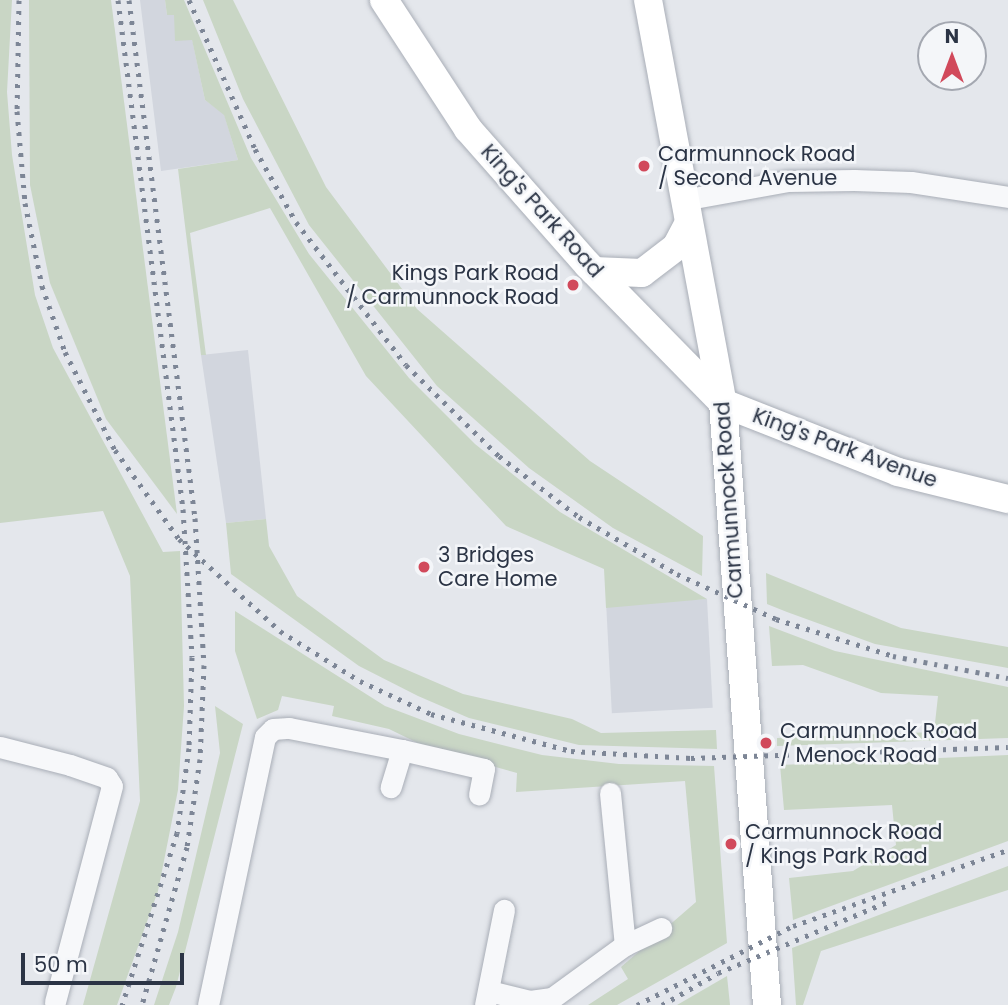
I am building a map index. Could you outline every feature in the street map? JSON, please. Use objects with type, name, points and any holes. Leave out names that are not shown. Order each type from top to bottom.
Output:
[{"type":"street","name":"King's Park Road","points":[[384,0],[468,128],[594,271],[723,403]]},
{"type":"street","name":"Carmunnock Road","points":[[648,0],[723,403],[767,1005]]},
{"type":"street","points":[[594,271],[621,275],[650,269],[676,247],[686,212],[788,181],[911,182],[1008,197]]},
{"type":"street","name":"King's Park Avenue","points":[[723,403],[898,472],[1008,499]]},
{"type":"street","points":[[208,1005],[265,737],[273,729],[289,728],[484,769],[479,795]]},
{"type":"street","points":[[0,747],[70,765],[107,778],[112,786],[55,1002]]},
{"type":"street","points":[[391,788],[402,750]]},
{"type":"street","points":[[610,793],[625,945]]},
{"type":"street","points":[[504,910],[487,998],[530,1001],[552,998],[625,945],[661,928]]},
{"type":"shaded area","points":[[140,0],[165,0],[167,15],[174,15],[192,39],[205,100],[224,114],[238,160],[161,171]]},
{"type":"shaded area","points":[[248,350],[266,519],[226,523],[201,355]]},
{"type":"shaded area","points":[[707,599],[713,708],[612,713],[606,604]]},
{"type":"green space","points":[[0,0],[12,0],[7,92],[12,155],[35,295],[53,348],[163,552],[180,551],[184,706],[178,790],[158,891],[117,1005],[83,1005],[140,801],[130,576],[103,511],[0,523]]},
{"type":"green space","points":[[29,0],[111,0],[177,514],[106,419],[50,283],[30,185]]},
{"type":"green space","points":[[165,0],[184,0],[251,158],[309,254],[409,378],[475,444],[560,512],[707,599],[606,608],[604,569],[506,526],[366,376],[270,208],[190,233],[206,355],[201,355],[178,169],[238,160],[224,115],[205,100],[192,40],[175,41],[174,15],[167,15]]},
{"type":"green space","points":[[203,0],[233,0],[326,187],[417,309],[590,461],[703,536],[702,576],[613,528],[529,468],[437,386],[309,225],[243,99]]},
{"type":"green space","points":[[266,519],[269,546],[297,596],[384,660],[463,694],[572,719],[601,733],[716,730],[717,749],[579,745],[469,718],[359,666],[231,574],[226,523]]},
{"type":"green space","points":[[766,573],[901,628],[1008,647],[1008,668],[875,644],[787,612],[767,604]]},
{"type":"green space","points":[[235,611],[385,706],[459,734],[542,755],[619,764],[714,766],[727,943],[617,1005],[588,1005],[628,979],[621,967],[696,902],[685,781],[516,792],[517,773],[428,748],[389,729],[332,716],[334,706],[282,696],[278,710],[257,719],[235,651]]},
{"type":"green space","points":[[769,626],[835,651],[1008,687],[1008,738],[777,746],[777,738],[934,732],[938,696],[881,693],[803,665],[772,666]]},
{"type":"green space","points":[[215,706],[243,724],[176,987],[169,1005],[154,1005],[178,932],[220,753]]},
{"type":"green space","points":[[1008,755],[1008,841],[793,920],[789,878],[853,871],[896,845],[892,805],[784,810],[780,765]]},
{"type":"green space","points":[[1008,866],[1008,890],[821,951],[803,1005],[796,1005],[792,948]]},
{"type":"green space","points":[[727,976],[730,1005],[677,1005]]},
{"type":"railway","points":[[19,0],[17,111],[25,203],[42,286],[65,352],[115,450],[179,539],[280,631],[360,681],[431,714],[571,751],[691,758],[1008,747]]},
{"type":"railway","points":[[118,0],[183,509],[192,657],[189,748],[177,833],[122,1005]]},
{"type":"railway","points":[[129,0],[195,518],[204,665],[200,759],[187,847],[142,1005]]},
{"type":"railway","points":[[189,0],[255,149],[296,222],[406,365],[499,456],[579,517],[677,574],[776,619],[893,656],[1008,678]]},
{"type":"railway","points":[[637,1005],[793,926],[1008,850]]},
{"type":"railway","points":[[662,1005],[718,973],[887,902]]},
{"type":"place","name":"Carmunnock Road / Second Avenue","points":[[644,166]]},
{"type":"place","name":"Kings Park Road / Carmunnock Road","points":[[573,285]]},
{"type":"place","name":"3 Bridges Care Home","points":[[424,567]]},
{"type":"place","name":"Carmunnock Road / Menock Road","points":[[766,743]]},
{"type":"place","name":"Carmunnock Road / Kings Park Road","points":[[731,844]]}]
